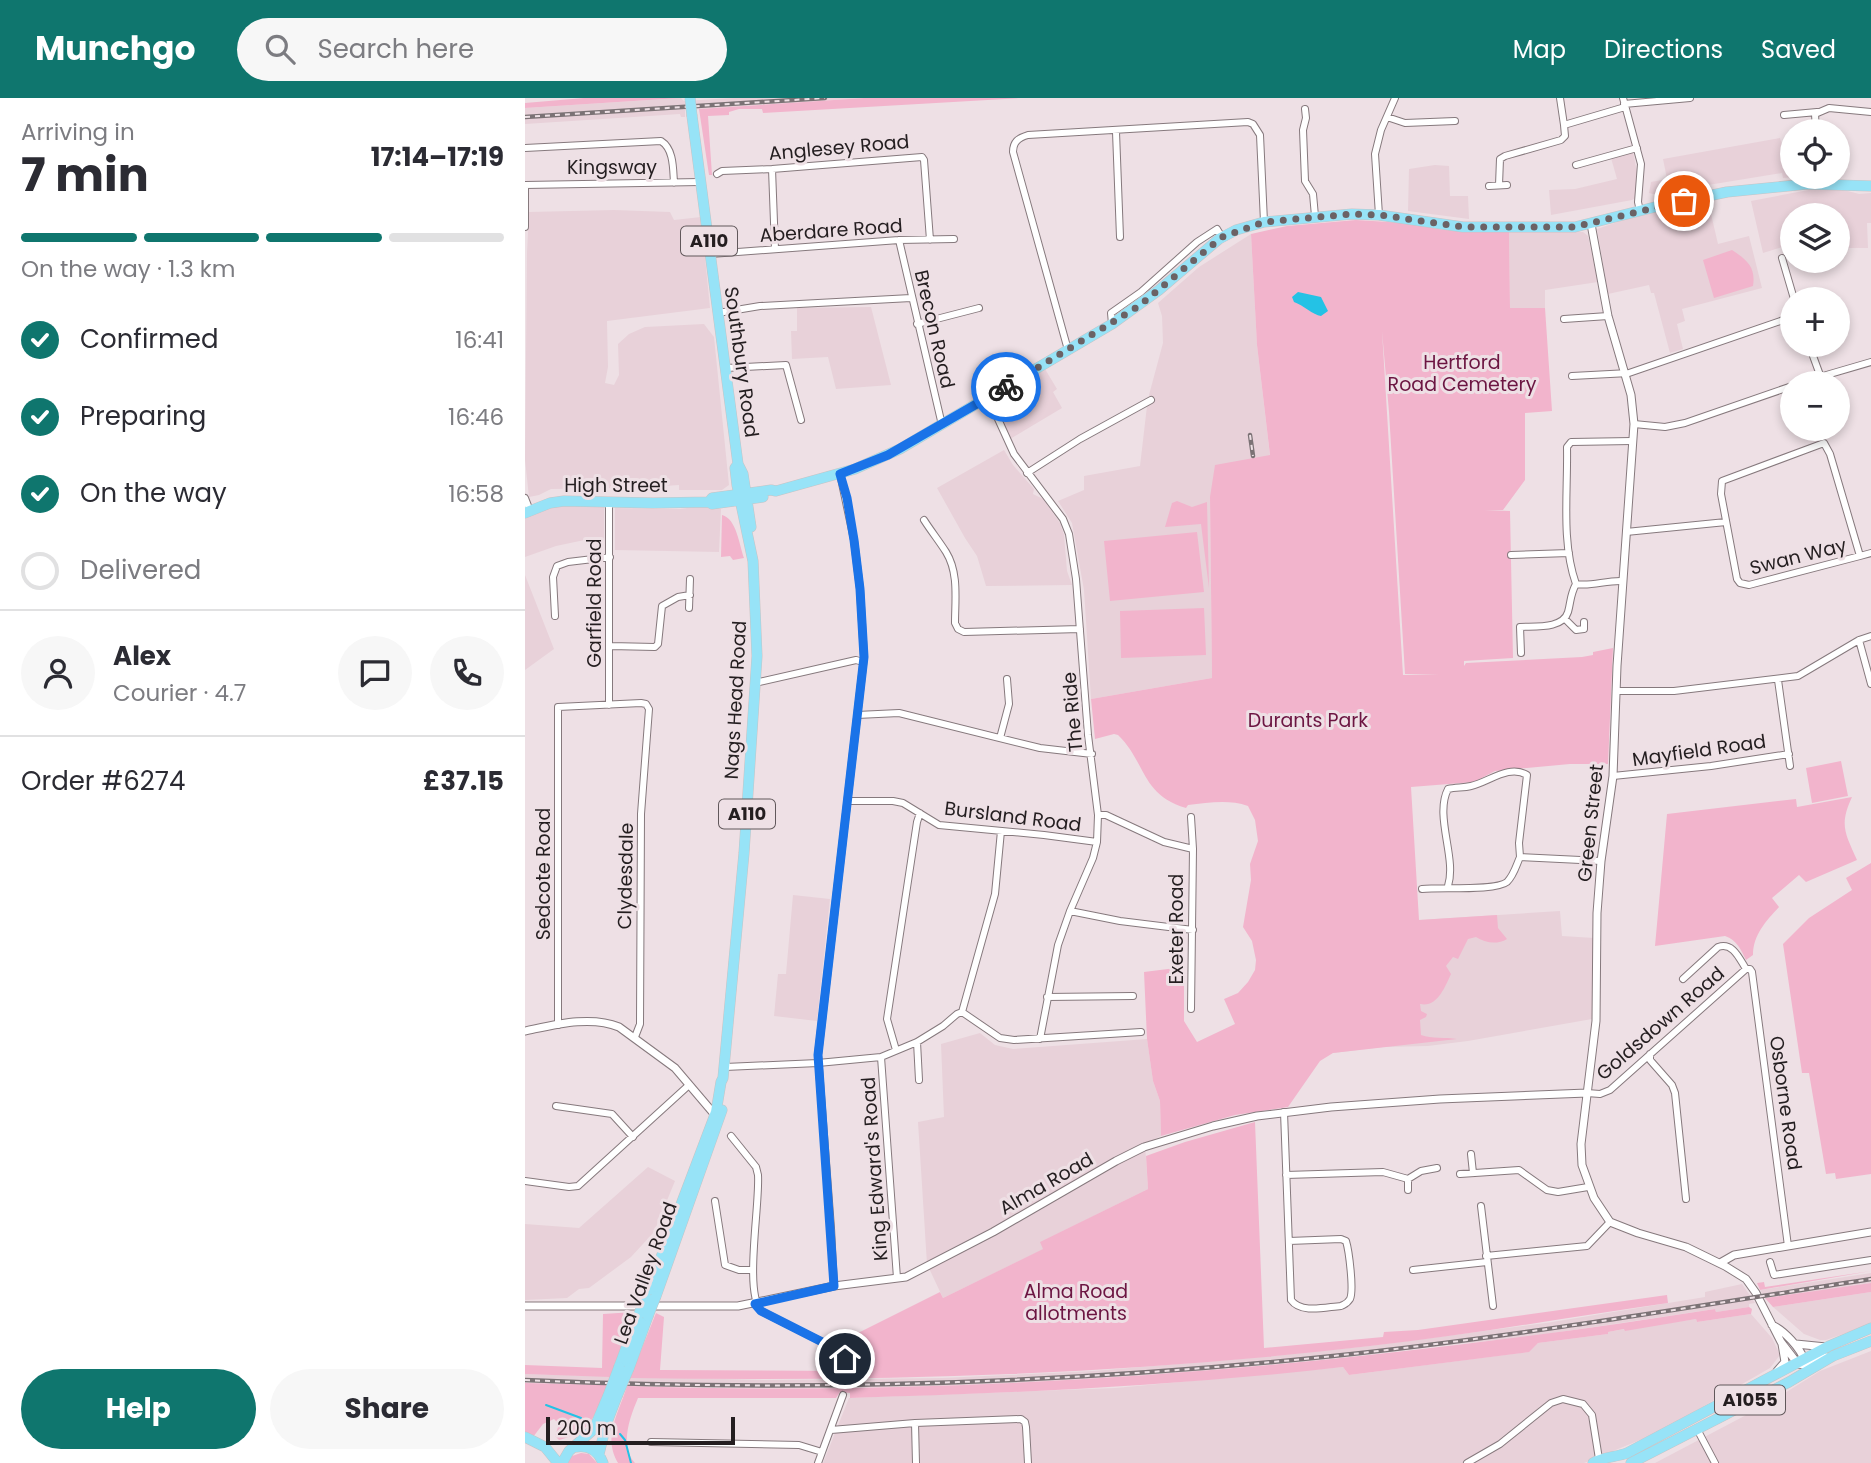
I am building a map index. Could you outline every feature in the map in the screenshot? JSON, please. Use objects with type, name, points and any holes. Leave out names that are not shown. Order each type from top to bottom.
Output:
[{"type":"main road","name":"Southbury Road","points":[[689,98],[738,464],[735,468],[744,498]]},
{"type":"main road","points":[[1264,222],[1315,216],[1379,215],[1463,227],[1555,228],[1591,225],[1716,194],[1836,184],[1871,186]]},
{"type":"main road","name":"High Street","points":[[528,512],[557,502],[709,502],[712,498],[744,498],[771,489],[776,491],[840,474],[888,455],[1112,324],[1159,290],[1222,237],[1264,222]]},
{"type":"main road","name":"Nags Head Road","points":[[723,1078],[744,853],[755,683],[755,579],[749,533],[745,530],[744,498]]},
{"type":"main road","name":"Lea Valley Road","points":[[651,1297],[715,1115],[719,1116],[726,1087],[723,1078]]},
{"type":"main road","name":"Lea Valley Road","points":[[602,1461],[613,1396],[720,1119],[722,1102]]},
{"type":"main road","name":"A1055","points":[[1602,1461],[1627,1453],[1870,1329]]},
{"type":"main road","name":"A1055","points":[[1831,1351],[1871,1341]]},
{"type":"main road","name":"A1055","points":[[1631,1463],[1697,1429],[1803,1365]]},
{"type":"main road","name":"Lea Valley Road","points":[[560,1463],[594,1429],[613,1396]]},
{"type":"main road","points":[[525,1437],[545,1447],[560,1463]]},
{"type":"main road","points":[[545,1447],[583,1446],[594,1449],[602,1461]]},
{"type":"street","points":[[1379,215],[1375,153],[1395,98]]},
{"type":"street","points":[[1499,185],[1500,159],[1561,140],[1565,136],[1560,98]]},
{"type":"street","points":[[1564,125],[1624,103],[1690,98]]},
{"type":"street","points":[[1624,103],[1641,170],[1638,202],[1640,211]]},
{"type":"street","points":[[1305,108],[1305,181],[1313,194],[1315,216]]},
{"type":"street","points":[[1784,116],[1829,108],[1871,112]]},
{"type":"street","points":[[1814,119],[1817,112]]},
{"type":"street","points":[[1387,117],[1405,123],[1455,121]]},
{"type":"street","points":[[1068,350],[1022,188],[1013,147],[1018,139],[1028,135],[1116,132],[1248,122],[1253,124],[1260,135],[1264,222]]},
{"type":"street","points":[[1116,132],[1121,237]]},
{"type":"street","points":[[525,148],[661,141],[667,145],[670,152],[674,183]]},
{"type":"street","points":[[1576,165],[1637,148]]},
{"type":"street","name":"Anglesey Road","points":[[717,174],[722,171],[922,157],[925,160],[930,240]]},
{"type":"street","points":[[772,169],[775,249]]},
{"type":"street","name":"Kingsway","points":[[525,187],[700,182]]},
{"type":"street","points":[[1489,186],[1507,184]]},
{"type":"street","points":[[525,187],[525,227]]},
{"type":"street","name":"Green Street","points":[[1591,225],[1608,316],[1631,395],[1634,424],[1612,776],[1597,913],[1596,1021],[1581,1144],[1582,1166],[1588,1187],[1610,1222]]},
{"type":"street","name":"Aberdare Road","points":[[711,254],[899,240],[954,239]]},
{"type":"street","name":"Brecon Road","points":[[899,240],[942,425]]},
{"type":"street","points":[[718,313],[760,306],[911,298]]},
{"type":"street","points":[[917,324],[979,308]]},
{"type":"street","points":[[1565,319],[1608,316]]},
{"type":"street","points":[[1572,376],[1625,373],[1780,321]]},
{"type":"street","points":[[1836,371],[1871,362]]},
{"type":"street","points":[[726,368],[786,365],[801,420]]},
{"type":"street","points":[[1634,424],[1665,427],[1685,423],[1780,390]]},
{"type":"street","name":"The Ride","points":[[988,397],[1014,453],[1066,526],[1074,562],[1088,736],[1098,815],[1097,842],[1058,945],[1040,1039]]},
{"type":"street","points":[[1027,473],[1080,439],[1151,400]]},
{"type":"street","points":[[1521,653],[1520,627],[1560,623],[1569,610],[1569,598],[1576,584],[1569,553],[1568,443],[1632,441]]},
{"type":"street","name":"Swan Way","points":[[1860,556],[1830,454],[1824,443],[1726,478],[1720,485],[1737,579],[1743,585],[1860,556],[1871,553]]},
{"type":"street","points":[[834,1286],[818,1063],[863,662],[862,607],[854,540],[840,474]]},
{"type":"street","points":[[525,498],[528,512]]},
{"type":"street","name":"Garfield Road","points":[[609,501],[609,705]]},
{"type":"street","points":[[924,520],[947,553],[952,566],[956,583],[955,623],[958,629],[964,632],[1080,629]]},
{"type":"street","points":[[1626,532],[1725,522]]},
{"type":"street","points":[[1511,555],[1569,553]]},
{"type":"street","points":[[555,616],[553,577],[557,566],[610,556]]},
{"type":"street","points":[[689,608],[690,579]]},
{"type":"street","points":[[1576,584],[1589,586],[1600,581],[1623,581]]},
{"type":"street","points":[[610,646],[655,647],[658,644],[662,606],[690,594]]},
{"type":"street","points":[[1565,619],[1576,630],[1584,629],[1584,622]]},
{"type":"street","points":[[1616,691],[1674,691],[1798,676],[1859,640],[1871,636]]},
{"type":"street","points":[[1859,640],[1871,684]]},
{"type":"street","points":[[755,683],[856,660],[863,662]]},
{"type":"street","points":[[1000,738],[1009,704],[1007,679]]},
{"type":"street","points":[[1778,680],[1790,766]]},
{"type":"street","name":"Clydesdale","points":[[609,705],[646,704],[649,714],[641,814],[640,1024],[635,1037]]},
{"type":"street","name":"Sedcote Road","points":[[558,1025],[558,707],[609,705]]},
{"type":"street","points":[[857,715],[899,713],[1040,748],[1092,754]]},
{"type":"street","name":"Mayfield Road","points":[[1612,776],[1711,766],[1789,754]]},
{"type":"street","points":[[1422,889],[1504,884],[1513,875],[1520,857],[1519,843],[1527,775],[1520,772],[1498,774],[1480,784],[1448,789],[1444,809],[1450,867],[1448,886]]},
{"type":"street","name":"Bursland Road","points":[[848,801],[903,803],[939,825],[1097,842]]},
{"type":"street","points":[[896,1050],[887,1019],[920,813]]},
{"type":"street","name":"Exeter Road","points":[[1098,815],[1106,815],[1164,842],[1193,849]]},
{"type":"street","name":"Exeter Road","points":[[1191,817],[1191,1009]]},
{"type":"street","points":[[725,1067],[881,1057],[917,1042],[962,1012],[995,894],[1001,831]]},
{"type":"street","points":[[1520,857],[1601,861]]},
{"type":"street","points":[[1070,911],[1120,921],[1192,930]]},
{"type":"street","name":"Goldsdown Road","points":[[1587,1093],[1600,1094],[1610,1090],[1746,970],[1732,948],[1723,946],[1718,947],[1683,979]]},
{"type":"street","name":"Osborne Road","points":[[1746,970],[1750,969],[1752,972],[1788,1246]]},
{"type":"street","points":[[1047,997],[1133,996]]},
{"type":"street","points":[[962,1012],[1000,1038],[1040,1039],[1141,1032]]},
{"type":"street","points":[[525,1031],[599,1021],[619,1027],[674,1068],[710,1113],[715,1115]]},
{"type":"street","points":[[917,1042],[919,1080]]},
{"type":"street","points":[[1650,1054],[1650,1060],[1672,1085],[1675,1093],[1686,1199]]},
{"type":"street","name":"King Edward's Road","points":[[881,1057],[897,1278]]},
{"type":"street","points":[[525,1181],[578,1186],[689,1085]]},
{"type":"street","name":"Alma Road","points":[[525,1306],[738,1306],[834,1286],[906,1277],[1144,1147],[1213,1126],[1257,1116],[1331,1107],[1587,1093]]},
{"type":"street","points":[[703,1101],[722,1102]]},
{"type":"street","points":[[556,1106],[612,1114],[633,1137]]},
{"type":"street","points":[[1285,1112],[1286,1175],[1291,1300],[1302,1308],[1341,1306],[1346,1303],[1351,1293],[1346,1241],[1341,1238],[1289,1241]]},
{"type":"street","points":[[731,1136],[756,1167],[758,1175],[753,1270],[755,1304],[761,1311],[836,1349],[845,1359],[849,1372]]},
{"type":"street","points":[[1471,1154],[1472,1173]]},
{"type":"street","points":[[1286,1175],[1383,1172],[1408,1179],[1421,1171],[1437,1168]]},
{"type":"street","points":[[1460,1174],[1519,1170],[1547,1190],[1558,1192],[1588,1187]]},
{"type":"street","points":[[1408,1179],[1408,1190]]},
{"type":"street","points":[[715,1201],[725,1265],[739,1270],[753,1270]]},
{"type":"street","points":[[1481,1206],[1493,1306]]},
{"type":"street","points":[[1413,1270],[1587,1246],[1610,1222],[1686,1247],[1720,1263],[1749,1282],[1785,1352],[1785,1362],[1770,1379]]},
{"type":"street","points":[[1720,1263],[1734,1255],[1871,1232]]},
{"type":"street","points":[[1763,1279],[1773,1274],[1871,1260]]},
{"type":"street","points":[[1770,1262],[1773,1274]]},
{"type":"street","points":[[1772,1325],[1779,1328],[1795,1344],[1803,1365]]},
{"type":"street","points":[[1781,1342],[1803,1365]]},
{"type":"street","points":[[1795,1344],[1831,1351]]},
{"type":"street","points":[[818,1463],[843,1395]]},
{"type":"street","points":[[1467,1463],[1500,1444],[1551,1403],[1563,1399],[1583,1404],[1592,1415],[1602,1461]]},
{"type":"street","points":[[831,1430],[915,1423],[1023,1420],[1026,1427],[1028,1463]]},
{"type":"street","points":[[915,1423],[916,1463]]},
{"type":"street","points":[[1697,1429],[1715,1463]]},
{"type":"street","points":[[651,1442],[799,1444],[823,1452]]},
{"type":"shaded area","points":[[681,98],[684,101],[733,98],[864,98],[685,110],[685,117],[680,114],[525,124],[525,108]]},
{"type":"shaded area","points":[[1780,138],[1780,173],[1649,193],[1651,182],[1667,179],[1663,159]]},
{"type":"shaded area","points":[[1633,152],[1637,172],[1635,198],[1551,215],[1549,190],[1575,189],[1617,179],[1611,158]]},
{"type":"shaded area","points":[[1449,166],[1450,196],[1468,196],[1469,219],[1408,211],[1409,169]]},
{"type":"shaded area","points":[[1814,189],[1871,193],[1871,223],[1867,223],[1868,248],[1850,248],[1850,203],[1780,203],[1780,248],[1763,253],[1751,201]]},
{"type":"shaded area","points":[[1708,201],[1718,244],[1749,236],[1762,288],[1682,309],[1685,321],[1677,324],[1683,349],[1670,353],[1654,293],[1651,293],[1649,285],[1608,294],[1597,229],[1629,218]]},
{"type":"shaded area","points":[[529,212],[670,212],[674,220],[701,217],[710,308],[607,321],[608,367],[605,383],[614,385],[619,375],[618,344],[629,334],[645,327],[704,324],[714,337],[729,485],[722,490],[679,490],[679,485],[650,487],[649,491],[618,488],[551,489],[529,497],[525,460]]},
{"type":"shaded area","points":[[1509,232],[1583,232],[1588,236],[1598,282],[1545,290],[1545,308],[1510,308]]},
{"type":"shaded area","points":[[1251,234],[1257,345],[1270,456],[1210,497],[1212,678],[1091,699],[1084,590],[1072,523],[1058,501],[1084,490],[1084,476],[1140,466],[1147,406],[1152,403],[1149,395],[1163,343],[1162,316],[1158,303],[1199,267]]},
{"type":"shaded area","points":[[871,307],[891,385],[836,389],[828,357],[792,359],[791,331],[797,331],[797,308]]},
{"type":"shaded area","points":[[1045,369],[1057,389],[1053,392],[1062,408],[1010,439],[993,399]]},
{"type":"shaded area","points":[[1004,450],[1034,489],[1033,494],[1043,499],[1060,523],[1064,535],[1067,571],[1072,585],[986,586],[977,556],[937,488]]},
{"type":"shaded area","points":[[604,502],[604,539],[594,538],[556,546],[525,557],[525,518],[546,507]]},
{"type":"shaded area","points":[[701,506],[721,509],[719,552],[615,550],[615,508],[680,509]]},
{"type":"shaded area","points":[[525,575],[554,649],[525,670]]},
{"type":"shaded area","points":[[793,895],[830,899],[817,1021],[774,1016],[778,974],[786,974]]},
{"type":"shaded area","points":[[1560,911],[1562,936],[1594,938],[1592,1019],[1468,1041],[1333,1053],[1419,920]]},
{"type":"shaded area","points":[[980,1033],[995,1045],[1013,1049],[1147,1039],[1153,1081],[1160,1101],[1161,1136],[1145,1144],[1148,1189],[1041,1242],[1044,1249],[943,1298],[927,1264],[918,1122],[944,1117],[941,1044]]},
{"type":"shaded area","points":[[648,1167],[675,1181],[654,1232],[631,1257],[589,1288],[579,1289],[567,1298],[525,1300],[525,1224],[579,1228]]},
{"type":"shaded area","points":[[1871,1273],[1871,1283],[1845,1287],[1765,1298],[1760,1290]]},
{"type":"shaded area","points":[[1742,1284],[1755,1303],[1749,1304],[1749,1307],[1716,1312],[1715,1309],[1526,1337],[1171,1374],[907,1387],[652,1387],[525,1383],[525,1374],[766,1380],[942,1378],[1093,1371],[1369,1346],[1546,1323],[1705,1297],[1705,1292]]},
{"type":"shaded area","points":[[1871,1292],[1871,1324],[1826,1340],[1804,1334],[1773,1307]]},
{"type":"shaded area","points":[[1751,1314],[1772,1338],[1780,1355],[1770,1368],[1657,1433],[1584,1463],[823,1463],[849,1398],[1115,1388],[1343,1367],[1349,1375],[1528,1352],[1538,1343],[1696,1319],[1697,1322]]},
{"type":"shaded area","points":[[1871,1351],[1871,1463],[1655,1463],[1769,1403],[1820,1371]]},
{"type":"green space","points":[[584,98],[680,98],[525,108],[525,103]]},
{"type":"green space","points":[[864,98],[1021,98],[763,113],[762,109],[739,109],[729,112],[729,115],[708,116],[712,175],[709,175],[699,109]]},
{"type":"green space","name":"Durants Park","points":[[1356,220],[1405,223],[1444,230],[1509,232],[1510,308],[1545,308],[1552,411],[1525,413],[1525,480],[1503,510],[1485,510],[1510,511],[1513,658],[1464,661],[1464,666],[1466,663],[1582,657],[1613,648],[1608,764],[1570,764],[1495,771],[1474,782],[1411,787],[1419,920],[1497,915],[1498,928],[1507,939],[1495,943],[1476,937],[1468,939],[1458,959],[1453,957],[1446,966],[1451,974],[1440,995],[1431,1003],[1420,1004],[1421,1011],[1427,1014],[1420,1020],[1421,1035],[1457,1039],[1333,1053],[1320,1061],[1288,1107],[1235,1115],[1161,1136],[1160,1101],[1153,1081],[1147,1039],[1144,972],[1184,967],[1184,1021],[1197,1042],[1235,1024],[1224,999],[1238,993],[1248,982],[1255,970],[1256,960],[1252,941],[1243,927],[1251,880],[1250,864],[1258,841],[1255,820],[1248,806],[1241,804],[1210,803],[1188,805],[1186,808],[1160,795],[1118,735],[1095,739],[1091,699],[1212,678],[1210,497],[1215,465],[1270,455],[1257,345],[1251,234],[1287,226]],"holes":[[[1382,331],[1405,674],[1439,675],[1403,675]]]},
{"type":"green space","points":[[1732,250],[1752,269],[1753,286],[1714,298],[1703,260]]},
{"type":"green space","points":[[1177,501],[1192,507],[1207,502],[1209,588],[1201,524],[1165,527],[1172,503]]},
{"type":"green space","points":[[722,515],[727,517],[734,527],[744,558],[733,560],[730,556],[721,557]]},
{"type":"green space","points":[[1197,532],[1204,592],[1110,601],[1104,541]]},
{"type":"green space","points":[[1204,608],[1206,655],[1121,658],[1120,611]]},
{"type":"green space","points":[[1841,761],[1848,796],[1812,803],[1806,768]]},
{"type":"green space","points":[[1852,797],[1845,829],[1857,860],[1806,882],[1799,875],[1772,898],[1779,907],[1758,935],[1753,955],[1746,960],[1736,943],[1725,936],[1655,946],[1667,814],[1796,799],[1797,807]]},
{"type":"green space","points":[[1871,863],[1871,1174],[1836,1179],[1835,1173],[1826,1174],[1809,1073],[1802,1073],[1783,944],[1809,918],[1852,890],[1846,878]]},
{"type":"green space","name":"Alma Road allotments","points":[[1255,1122],[1264,1348],[1383,1337],[1384,1332],[1418,1330],[1667,1295],[1668,1303],[1407,1342],[1185,1364],[908,1377],[630,1378],[656,1313],[664,1317],[660,1370],[844,1371],[845,1377],[851,1377],[852,1367],[856,1366],[838,1343],[940,1292],[943,1298],[1043,1249],[1040,1242],[1148,1189],[1146,1156]]},
{"type":"green space","points":[[1871,1271],[1760,1290],[1757,1283],[1764,1282],[1765,1287]]},
{"type":"green space","points":[[1871,1283],[1871,1292],[1773,1307],[1765,1298]]},
{"type":"green space","points":[[1749,1307],[1752,1309],[1751,1314],[1697,1322],[1696,1319],[1538,1343],[1529,1352],[1349,1375],[1343,1367],[1158,1384],[974,1394],[850,1398],[850,1393],[840,1392],[836,1398],[638,1398],[627,1431],[630,1456],[635,1463],[618,1463],[613,1453],[613,1424],[627,1386],[901,1387],[1174,1373],[1446,1346],[1715,1309],[1716,1312]]},
{"type":"green space","points":[[634,1312],[610,1377],[525,1374],[525,1365],[602,1368],[603,1314]]},
{"type":"green space","points":[[525,1383],[608,1385],[596,1413],[586,1426],[579,1432],[559,1440],[555,1436],[559,1424],[554,1419],[543,1424],[533,1437],[525,1433]]},
{"type":"green space","points":[[589,1454],[597,1463],[568,1463],[572,1456]]},
{"type":"water","points":[[1298,292],[1321,297],[1328,311],[1321,316],[1294,302],[1292,297]]},
{"type":"waterway","points":[[546,1405],[581,1418]]},
{"type":"waterway","points":[[620,1434],[625,1440],[631,1463]]},
{"type":"railway","points":[[525,117],[825,98]]},
{"type":"railway","points":[[1250,435],[1253,456]]},
{"type":"railway","points":[[525,1380],[626,1384],[828,1385],[1030,1379],[1232,1366],[1468,1340],[1871,1279]]},
{"type":"way so far","points":[[1006,387],[1139,306],[1212,243],[1236,230],[1264,222],[1352,214],[1380,215],[1463,227],[1555,228],[1591,225],[1655,206],[1684,201]]},
{"type":"route","points":[[845,1359],[836,1349],[761,1311],[755,1304],[834,1286],[818,1055],[864,657],[862,607],[852,520],[840,474],[888,455],[1006,387]]},
{"type":"park label","name":"Hertford Road Cemetery","points":[[1462,373]]}]
